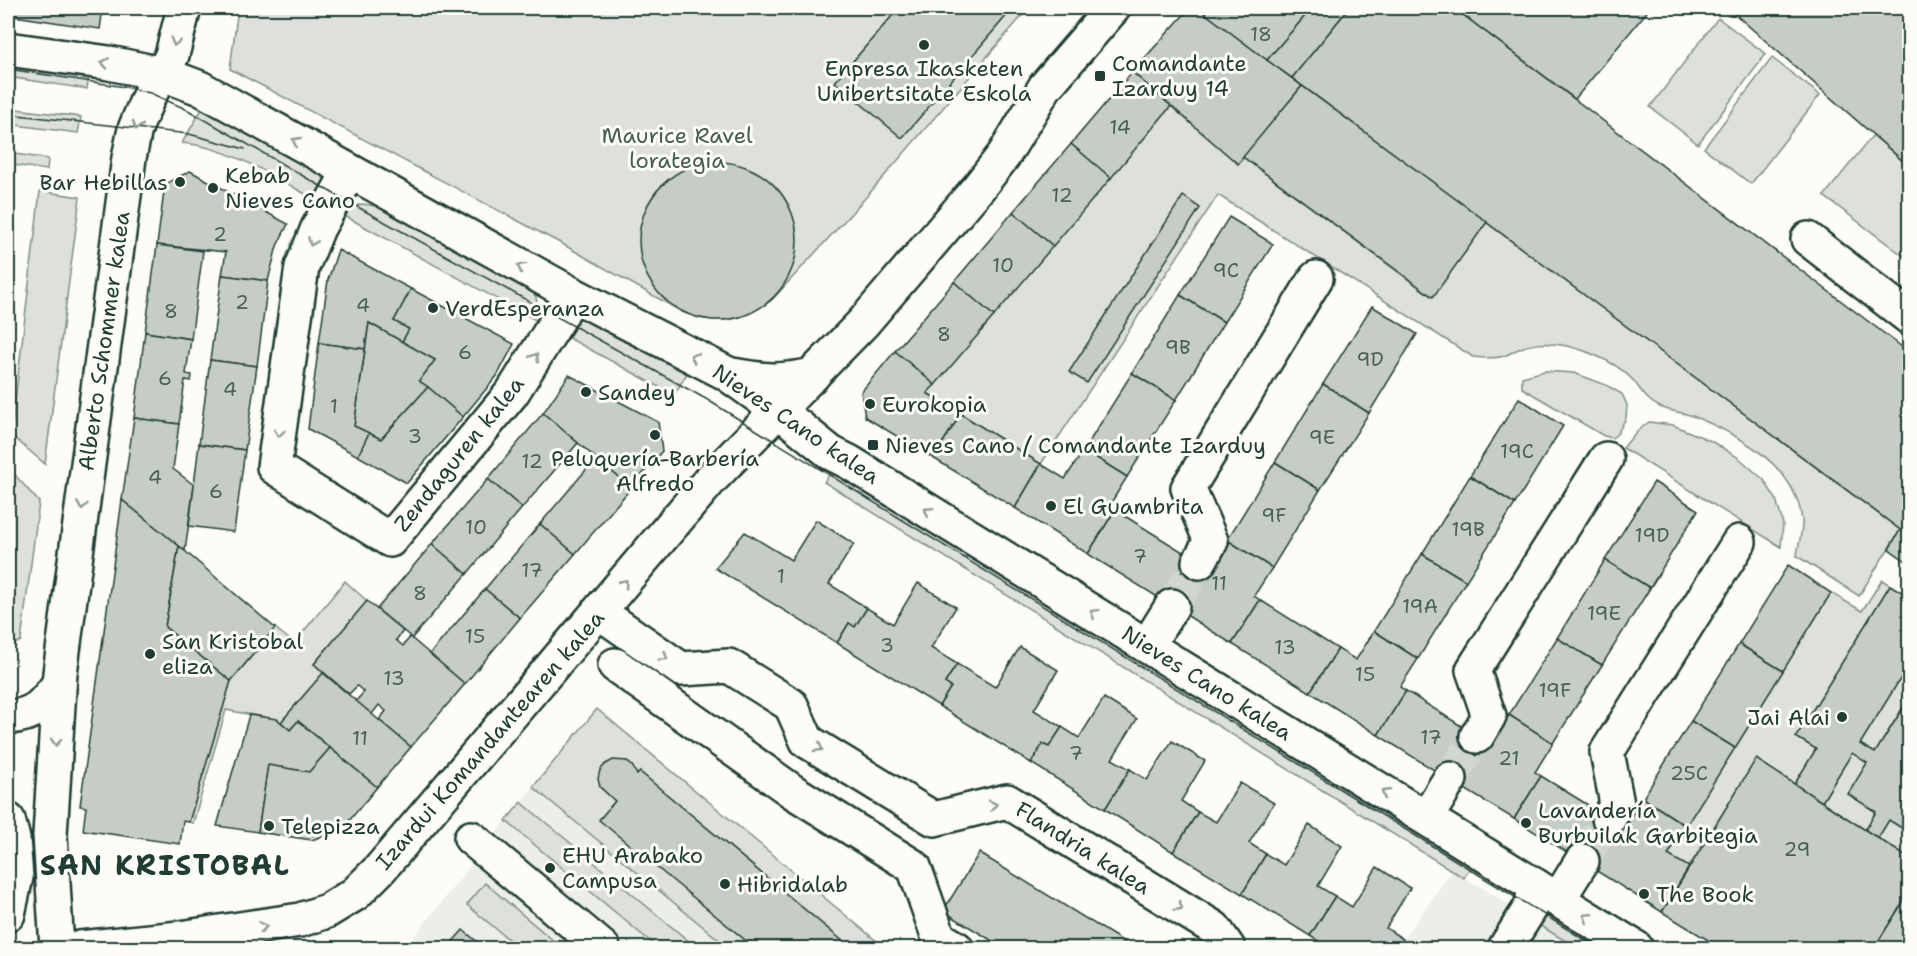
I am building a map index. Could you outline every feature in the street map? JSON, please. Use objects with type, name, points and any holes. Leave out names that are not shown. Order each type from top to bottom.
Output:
[{"type":"street","name":"Alberto Schommer kalea","points":[[57,948],[50,835],[59,684],[129,158],[135,129],[150,93],[172,55],[184,8]]},
{"type":"street","name":"Izardui Komandantearen kalea","points":[[80,948],[180,938],[300,920],[327,911],[355,894],[381,869],[718,472],[863,322],[979,187],[1004,155],[1045,87],[1113,8]]},
{"type":"street","name":"Nieves Cano kalea","points":[[8,49],[110,63],[162,74],[200,88],[572,294],[726,374],[779,411],[831,453],[1636,948]]},
{"type":"street","name":"Zendaguren kalea","points":[[350,172],[318,228],[302,267],[274,467],[390,540],[512,393],[572,294]]},
{"type":"street","points":[[1808,239],[1910,318]]},
{"type":"street","points":[[1199,562],[1211,541],[1188,488],[1316,278]]},
{"type":"street","points":[[726,374],[764,381],[789,380],[813,375]]},
{"type":"street","points":[[1477,736],[1489,716],[1473,670],[1606,459]]},
{"type":"street","points":[[1609,818],[1617,804],[1607,752],[1739,542]]},
{"type":"street","points":[[1147,646],[1172,606]]},
{"type":"street","name":"Flandria kalea","points":[[599,612],[681,669],[729,666],[791,705],[807,741],[934,819],[1007,801],[1214,928],[1228,948]]},
{"type":"street","points":[[615,665],[792,790],[914,867],[939,938],[956,948]]},
{"type":"street","points":[[8,717],[18,717],[34,712],[59,684]]},
{"type":"street","points":[[1426,818],[1450,779]]},
{"type":"street","points":[[8,806],[32,817],[50,835]]},
{"type":"street","points":[[8,820],[13,840],[16,877],[8,914]]},
{"type":"street","points":[[471,838],[603,948]]},
{"type":"street","points":[[1505,948],[1531,907],[1582,861]]},
{"type":"shaded area","name":"EHU Arabako Campusa","points":[[533,787],[729,948],[405,948]]},
{"type":"shaded area","points":[[1452,871],[1484,889],[1577,948],[1397,948]]},
{"type":"green space","name":"Maurice Ravel lorategia","points":[[238,8],[899,8],[835,82],[902,138],[1013,8],[1029,8],[868,195],[772,300],[750,313],[729,320],[718,320],[682,312],[564,245],[230,69]]},
{"type":"green space","points":[[1718,18],[1766,54],[1698,144],[1650,107]]},
{"type":"green space","points":[[1772,58],[1820,95],[1751,184],[1704,148]]},
{"type":"green space","points":[[8,61],[89,73],[87,89],[8,77]]},
{"type":"green space","points":[[205,104],[335,180],[323,204],[237,158],[201,146],[182,143]]},
{"type":"green space","points":[[1171,106],[1238,164],[1243,157],[1432,297],[1487,222],[1900,530],[1859,596],[1797,556],[1802,524],[1798,501],[1777,468],[1747,443],[1695,417],[1664,409],[1647,398],[1624,372],[1605,360],[1572,347],[1541,344],[1524,347],[1500,357],[1473,357],[1218,195],[1041,464],[927,393]]},
{"type":"green space","points":[[8,108],[81,117],[78,133],[8,124]]},
{"type":"green space","points":[[1873,135],[1909,167],[1909,260],[1824,196]]},
{"type":"green space","points":[[8,153],[48,159],[47,170],[8,164]]},
{"type":"green space","points":[[40,191],[80,197],[45,464],[11,435]]},
{"type":"green space","points":[[362,204],[377,206],[535,294],[540,314],[539,322],[343,215],[351,207]]},
{"type":"green space","points":[[576,310],[691,367],[674,395],[563,335]]},
{"type":"green space","points":[[1545,371],[1574,373],[1606,385],[1622,394],[1627,405],[1626,418],[1617,434],[1612,438],[1604,436],[1522,388],[1522,377]]},
{"type":"green space","points":[[1649,422],[1673,425],[1711,441],[1739,458],[1764,480],[1776,499],[1783,524],[1781,547],[1623,448],[1636,432]]},
{"type":"green space","points":[[8,467],[39,502],[21,641],[8,647]]},
{"type":"green space","points":[[835,467],[1474,860],[1464,878],[824,482]]},
{"type":"green space","points":[[1882,580],[1890,585],[1796,737],[1816,749],[1794,785],[1756,760],[1689,867],[1668,855],[1831,593],[1862,611]]},
{"type":"green space","points":[[345,581],[367,601],[314,664],[323,673],[281,722],[226,710],[193,823],[189,822],[231,681],[275,628],[294,643]]},
{"type":"green space","points":[[1909,663],[1909,697],[1875,753],[1860,744]]},
{"type":"green space","points":[[597,709],[885,948],[851,948],[640,772],[637,775],[627,761],[608,762],[602,768],[600,787],[615,801],[600,820],[755,948],[729,948],[533,787]]},
{"type":"green space","points":[[1852,753],[1867,763],[1876,812],[1865,830],[1822,802]]},
{"type":"green space","points":[[521,802],[697,948],[658,948],[506,821]]},
{"type":"green space","points":[[1889,820],[1909,833],[1909,859],[1878,838]]},
{"type":"green space","points":[[485,883],[562,948],[519,948],[467,905]]},
{"type":"green space","points":[[1549,908],[1614,948],[1577,948],[1539,925]]},
{"type":"building","points":[[8,8],[103,8],[100,29],[8,15]]},
{"type":"building","name":"Enpresa Ikasketen Unibertsitate Eskola","points":[[899,8],[1013,8],[902,138],[835,82]]},
{"type":"building","points":[[1190,8],[1198,8],[1302,86],[1238,164],[1132,72]]},
{"type":"building","points":[[1198,8],[1312,8],[1267,60]]},
{"type":"building","points":[[1312,8],[1349,8],[1292,78],[1267,60]]},
{"type":"building","points":[[1349,8],[1454,8],[1910,353],[1910,537],[1292,78]]},
{"type":"building","points":[[1454,8],[1650,8],[1575,99]]},
{"type":"building","points":[[1728,8],[1901,8],[1910,16],[1910,167]]},
{"type":"building","points":[[1132,72],[1171,106],[1111,178],[1071,144]]},
{"type":"building","points":[[1302,86],[1487,222],[1433,297],[1243,157]]},
{"type":"building","points":[[1071,144],[1111,178],[1053,246],[1013,212]]},
{"type":"building","points":[[718,162],[733,163],[748,168],[762,175],[774,185],[784,197],[791,211],[796,226],[796,256],[791,271],[784,285],[774,297],[762,307],[748,314],[733,319],[718,320],[703,319],[688,314],[674,307],[662,297],[652,285],[645,271],[640,256],[639,241],[640,226],[645,211],[652,197],[662,185],[674,175],[688,168],[703,163]]},
{"type":"building","points":[[190,171],[288,224],[277,246],[268,281],[222,275],[226,252],[157,245],[165,184]]},
{"type":"building","points":[[1183,196],[1200,208],[1087,383],[1069,372]]},
{"type":"building","points":[[1013,212],[1053,246],[994,316],[954,282]]},
{"type":"building","points":[[1229,217],[1273,244],[1224,322],[1180,295]]},
{"type":"building","points":[[157,245],[203,251],[191,339],[145,332]]},
{"type":"building","points":[[338,250],[411,289],[394,321],[409,329],[402,342],[369,323],[365,349],[319,343],[328,280]]},
{"type":"building","points":[[222,275],[268,281],[257,366],[210,360]]},
{"type":"building","points":[[954,282],[994,316],[935,385],[895,351]]},
{"type":"building","points":[[411,289],[514,344],[497,376],[463,417],[419,381],[435,360],[402,342],[409,329],[394,321]]},
{"type":"building","points":[[1180,295],[1224,322],[1176,400],[1132,373]]},
{"type":"building","points":[[1372,306],[1417,334],[1369,413],[1323,384]]},
{"type":"building","points":[[369,323],[435,360],[419,381],[428,387],[381,439],[354,426]]},
{"type":"building","points":[[145,332],[191,339],[186,374],[192,375],[191,381],[185,380],[179,424],[134,418]]},
{"type":"building","points":[[319,343],[365,349],[354,426],[369,433],[358,456],[308,429]]},
{"type":"building","points":[[895,351],[935,385],[927,393],[961,414],[933,458],[865,417],[861,392]]},
{"type":"building","points":[[210,360],[257,366],[245,450],[199,444]]},
{"type":"building","points":[[1132,373],[1176,400],[1127,477],[1084,450]]},
{"type":"building","points":[[569,375],[658,422],[662,451],[631,488],[543,413]]},
{"type":"building","points":[[1323,384],[1369,413],[1320,490],[1275,462]]},
{"type":"building","points":[[428,387],[463,417],[407,483],[358,456],[369,433],[381,439]]},
{"type":"building","points":[[1519,398],[1563,426],[1515,504],[1470,476]]},
{"type":"building","points":[[543,413],[578,443],[522,508],[488,479]]},
{"type":"building","points":[[961,414],[1041,464],[1015,508],[933,458]]},
{"type":"building","points":[[134,418],[179,424],[173,469],[194,485],[185,551],[122,500]]},
{"type":"building","points":[[199,444],[245,450],[234,532],[189,526]]},
{"type":"building","points":[[1084,450],[1127,477],[1109,506],[1115,510],[1088,554],[1015,508],[1041,464],[1065,479]]},
{"type":"building","points":[[596,458],[631,488],[575,554],[540,524]]},
{"type":"building","points":[[1275,462],[1320,490],[1272,568],[1227,540]]},
{"type":"building","points":[[1470,476],[1515,504],[1466,581],[1422,554]]},
{"type":"building","points":[[488,479],[522,508],[467,574],[432,544]]},
{"type":"building","points":[[1654,482],[1698,510],[1650,588],[1605,560]]},
{"type":"building","name":"San Kristobal eliza","points":[[122,500],[179,546],[165,627],[231,681],[189,822],[183,821],[180,844],[83,830],[86,807],[80,806]]},
{"type":"building","points":[[1115,510],[1191,557],[1164,601],[1088,554]]},
{"type":"building","points":[[816,520],[854,544],[829,584],[867,608],[855,627],[849,623],[837,643],[715,568],[745,532],[791,560]]},
{"type":"building","points":[[540,524],[575,554],[520,618],[485,589]]},
{"type":"building","points":[[1900,530],[1910,537],[1910,564],[1889,549]]},
{"type":"building","points":[[1227,540],[1272,568],[1254,596],[1260,600],[1232,644],[1164,601],[1191,557]]},
{"type":"building","points":[[432,544],[467,574],[412,638],[377,609]]},
{"type":"building","points":[[179,546],[275,628],[231,681],[165,627]]},
{"type":"building","points":[[1422,554],[1466,581],[1418,659],[1374,631]]},
{"type":"building","points":[[1605,560],[1650,588],[1602,665],[1557,638]]},
{"type":"building","points":[[1788,565],[1831,593],[1783,671],[1739,644]]},
{"type":"building","points":[[918,583],[956,607],[931,648],[957,664],[945,683],[951,687],[939,706],[837,643],[849,623],[855,627],[867,608],[893,624]]},
{"type":"building","name":"Jai Alai","points":[[1890,585],[1910,597],[1910,663],[1860,744],[1875,753],[1910,697],[1910,833],[1889,820],[1878,838],[1865,830],[1876,812],[1848,794],[1867,763],[1852,753],[1822,802],[1794,785],[1816,749],[1796,737]]},
{"type":"building","points":[[485,589],[520,618],[465,684],[430,654]]},
{"type":"building","points":[[1260,600],[1338,649],[1310,692],[1232,644]]},
{"type":"building","points":[[367,601],[403,631],[396,640],[403,646],[410,637],[465,684],[411,747],[379,720],[386,711],[379,705],[372,714],[356,701],[364,692],[357,686],[349,694],[314,664]]},
{"type":"building","points":[[1374,631],[1418,659],[1400,687],[1406,691],[1378,735],[1310,692],[1338,649],[1356,660]]},
{"type":"building","points":[[1557,638],[1602,665],[1553,743],[1509,715]]},
{"type":"building","points":[[1739,644],[1783,671],[1735,748],[1691,721]]},
{"type":"building","points":[[1020,647],[1058,670],[1034,710],[1062,727],[1049,747],[1043,744],[1031,763],[939,706],[951,687],[945,683],[957,664],[995,687]]},
{"type":"building","points":[[323,673],[411,747],[377,787],[298,721],[290,730],[281,722]]},
{"type":"building","points":[[1406,691],[1485,741],[1458,785],[1378,735]]},
{"type":"building","points":[[1104,698],[1137,719],[1112,759],[1130,769],[1105,809],[1031,763],[1043,744],[1049,747],[1062,727],[1079,738]]},
{"type":"building","points":[[249,715],[277,719],[290,730],[298,721],[330,748],[309,772],[268,765],[258,832],[217,826]]},
{"type":"building","points":[[1509,715],[1553,743],[1535,772],[1541,776],[1514,819],[1458,785],[1485,741],[1491,744]]},
{"type":"building","points":[[1691,721],[1735,748],[1686,826],[1643,798]]},
{"type":"building","points":[[1172,741],[1205,761],[1181,801],[1198,812],[1173,852],[1105,809],[1130,769],[1147,780]]},
{"type":"building","points":[[330,748],[377,787],[343,828],[312,840],[258,832],[268,765],[309,772]]},
{"type":"building","points":[[1756,759],[1910,859],[1910,891],[1874,948],[1721,948],[1662,912]]},
{"type":"building","name":"Hibridalab","points":[[613,760],[627,761],[637,775],[640,772],[851,948],[755,948],[599,820],[615,801],[600,787],[598,779],[600,770]]},
{"type":"building","points":[[1541,776],[1619,824],[1592,868],[1514,819]]},
{"type":"building","points":[[1240,783],[1274,803],[1249,843],[1266,854],[1242,894],[1173,852],[1198,812],[1216,822]]},
{"type":"building","points":[[1643,798],[1686,826],[1668,855],[1689,867],[1662,912],[1592,868],[1619,824],[1625,827]]},
{"type":"building","points":[[1309,825],[1342,846],[1318,886],[1335,896],[1310,936],[1242,894],[1266,854],[1284,865]]},
{"type":"building","points":[[979,853],[1134,948],[1004,948],[943,911]]},
{"type":"building","points":[[1377,867],[1410,888],[1386,928],[1403,939],[1397,948],[1330,948],[1310,936],[1335,896],[1352,907]]},
{"type":"building","points":[[1910,891],[1910,948],[1874,948]]},
{"type":"building","points":[[463,930],[485,948],[447,948]]},
{"type":"tunnel","points":[[1172,606],[1199,562]]},
{"type":"tunnel","points":[[1450,779],[1477,736]]},
{"type":"tunnel","points":[[1582,861],[1609,818]]},
{"type":"tram line","points":[[8,69],[125,87],[150,93],[188,110],[336,195],[706,399],[1598,948]]},
{"type":"tram line","points":[[8,114],[189,134],[245,149]]},
{"type":"place","name":"Enpresa Ikasketen Unibertsitate Eskola","points":[[924,45]]},
{"type":"place","name":"Comandante Izarduy 14","points":[[1100,76]]},
{"type":"place","name":"Bar Hebillas","points":[[180,182]]},
{"type":"place","name":"Kebab Nieves Cano","points":[[213,188]]},
{"type":"place","name":"VerdEsperanza","points":[[433,308]]},
{"type":"place","name":"Sandey","points":[[586,392]]},
{"type":"place","name":"Eurokopia","points":[[870,404]]},
{"type":"place","name":"Peluquería-Barbería Alfredo","points":[[655,435]]},
{"type":"place","name":"Nieves Cano / Comandante Izarduy","points":[[873,445]]},
{"type":"place","name":"El Guambrita","points":[[1051,506]]},
{"type":"place","name":"San Kristobal eliza","points":[[150,654]]},
{"type":"place","name":"Jai Alai","points":[[1842,717]]},
{"type":"place","name":"Lavandería Burbuilak Garbitegia","points":[[1526,823]]},
{"type":"place","name":"Telepizza","points":[[269,826]]},
{"type":"place","name":"EHU Arabako Campusa","points":[[550,868]]},
{"type":"place","name":"Hibridalab","points":[[725,884]]},
{"type":"place","name":"The Book","points":[[1644,894]]},
{"type":"district","name":"SAN KRISTOBAL","points":[[165,865]]}]
